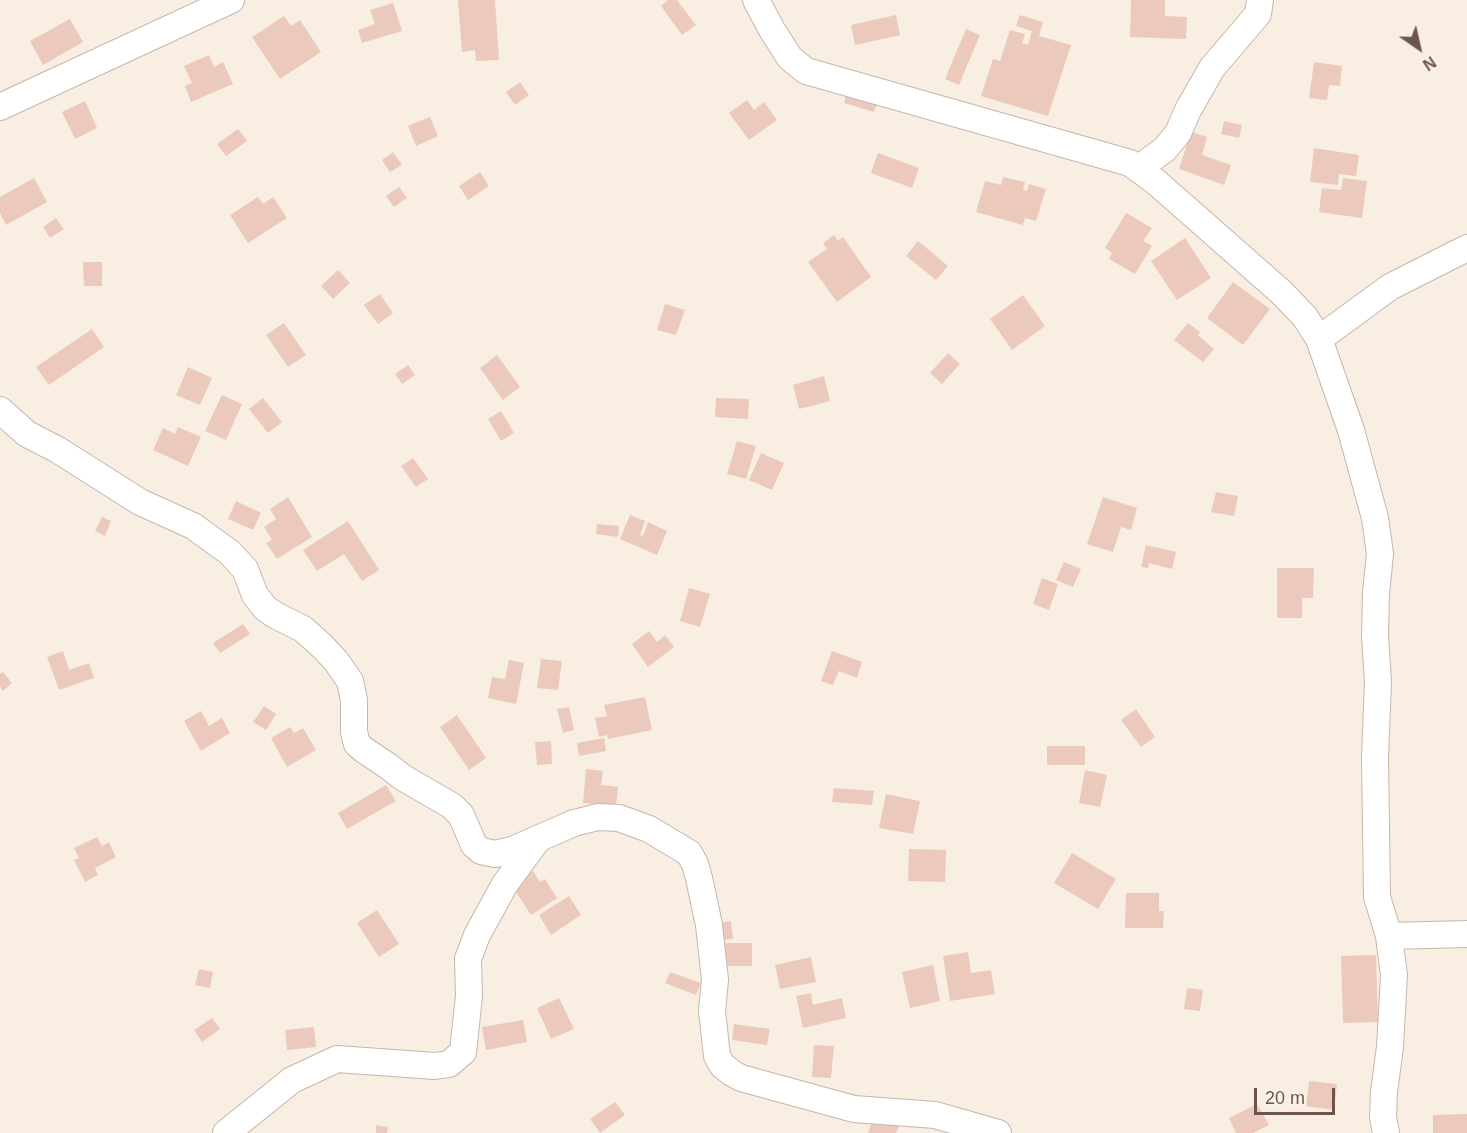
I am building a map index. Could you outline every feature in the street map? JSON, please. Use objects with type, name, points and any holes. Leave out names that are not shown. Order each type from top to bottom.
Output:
[{"type":"street","points":[[0,107],[231,0]]},
{"type":"street","points":[[756,0],[790,58],[806,71],[1130,163],[1156,182],[1281,292],[1305,317],[1319,339],[1351,430],[1375,518],[1380,554],[1375,635],[1378,682],[1375,841],[1377,897],[1389,936],[1394,975],[1390,1047],[1384,1092],[1383,1117],[1386,1133]]},
{"type":"street","points":[[1138,169],[1165,149],[1178,133],[1212,68],[1258,14],[1260,0]]},
{"type":"street","points":[[1319,339],[1390,287],[1467,248]]},
{"type":"street","points":[[0,410],[27,434],[58,450],[140,502],[193,526],[229,552],[245,569],[255,595],[265,608],[303,629],[336,661],[350,681],[354,700],[354,732],[357,744],[402,777],[452,806],[461,815],[474,844],[481,851],[495,854],[512,850],[574,823],[598,817],[619,818],[650,829],[689,854],[699,878],[709,925],[715,980],[712,1011],[717,1056],[722,1065],[732,1073],[741,1078],[854,1109],[935,1115],[998,1133]]},
{"type":"street","points":[[226,1133],[292,1080],[337,1059],[435,1066],[449,1064],[463,1052],[469,996],[468,959],[477,935],[505,884],[538,839]]},
{"type":"street","points":[[1389,936],[1467,934]]},
{"type":"building","points":[[458,0],[495,0],[499,60],[476,61],[475,50],[462,52]]},
{"type":"building","points":[[668,0],[677,0],[696,25],[682,35],[661,6]]},
{"type":"building","points":[[1131,0],[1165,0],[1165,16],[1187,17],[1186,39],[1130,37]]},
{"type":"building","points":[[393,3],[402,31],[362,43],[358,30],[375,24],[370,10]]},
{"type":"building","points":[[896,15],[900,35],[855,45],[851,25]]},
{"type":"building","points":[[1020,15],[1043,22],[1039,36],[1071,45],[1048,116],[981,96],[993,59],[1000,61],[1010,30],[1025,34],[1022,43],[1028,45],[1032,31],[1016,26]]},
{"type":"building","points":[[284,16],[291,26],[300,20],[321,52],[280,79],[252,37]]},
{"type":"building","points":[[70,19],[83,42],[43,65],[30,41]]},
{"type":"building","points":[[966,29],[980,35],[959,85],[945,79]]},
{"type":"building","points":[[209,55],[214,67],[223,62],[233,84],[191,102],[185,86],[192,83],[184,66]]},
{"type":"building","points":[[1314,62],[1342,66],[1340,86],[1329,85],[1327,100],[1309,98]]},
{"type":"building","points":[[520,82],[529,95],[515,105],[506,92]]},
{"type":"building","points":[[847,92],[878,101],[874,112],[844,103]]},
{"type":"building","points":[[747,100],[754,110],[764,102],[777,120],[749,140],[729,113]]},
{"type":"building","points":[[85,101],[97,128],[75,139],[62,112]]},
{"type":"building","points":[[430,117],[438,136],[416,146],[408,126]]},
{"type":"building","points":[[1224,121],[1242,125],[1239,138],[1221,134]]},
{"type":"building","points":[[238,129],[247,141],[226,156],[217,144]]},
{"type":"building","points":[[1191,132],[1207,137],[1202,155],[1231,165],[1224,185],[1179,169]]},
{"type":"building","points":[[1314,148],[1359,155],[1356,176],[1339,174],[1338,185],[1310,182]]},
{"type":"building","points":[[393,152],[402,165],[390,172],[382,160]]},
{"type":"building","points":[[878,153],[919,168],[912,188],[871,173]]},
{"type":"building","points":[[480,172],[489,186],[468,200],[459,186]]},
{"type":"building","points":[[1003,177],[1025,182],[1023,190],[1027,191],[1029,184],[1046,189],[1036,221],[1025,218],[1023,225],[976,212],[985,181],[1001,185]]},
{"type":"building","points":[[34,178],[47,202],[6,225],[0,213],[0,197]]},
{"type":"building","points":[[1343,178],[1367,181],[1362,218],[1319,212],[1322,188],[1341,190]]},
{"type":"building","points":[[399,187],[407,198],[394,207],[386,196]]},
{"type":"building","points":[[258,197],[263,204],[273,197],[287,218],[248,243],[230,215]]},
{"type":"building","points":[[1126,213],[1152,228],[1143,241],[1152,246],[1135,274],[1109,259],[1112,253],[1105,248]]},
{"type":"building","points":[[56,218],[64,229],[50,238],[43,227]]},
{"type":"building","points":[[834,235],[838,241],[843,237],[871,277],[837,302],[808,262],[827,249],[823,243]]},
{"type":"building","points":[[1185,238],[1211,278],[1177,300],[1151,261]]},
{"type":"building","points":[[918,241],[948,266],[936,280],[906,256]]},
{"type":"building","points":[[83,262],[102,262],[102,286],[84,286]]},
{"type":"building","points":[[338,270],[350,283],[333,299],[321,286]]},
{"type":"building","points":[[1233,282],[1270,309],[1243,345],[1207,318]]},
{"type":"building","points":[[380,294],[393,313],[378,324],[364,305]]},
{"type":"building","points":[[1023,295],[1045,326],[1012,350],[990,319]]},
{"type":"building","points":[[665,304],[685,310],[676,335],[657,330]]},
{"type":"building","points":[[284,323],[306,355],[288,367],[266,335]]},
{"type":"building","points":[[1188,323],[1200,332],[1198,335],[1214,349],[1203,362],[1174,340]]},
{"type":"building","points":[[92,329],[104,347],[49,385],[36,367]]},
{"type":"building","points":[[948,353],[960,364],[942,384],[930,373]]},
{"type":"building","points":[[497,355],[520,387],[503,400],[480,368]]},
{"type":"building","points":[[408,365],[415,375],[402,384],[395,374]]},
{"type":"building","points":[[188,367],[212,378],[200,405],[176,395]]},
{"type":"building","points":[[824,376],[830,401],[799,409],[793,385]]},
{"type":"building","points":[[222,395],[242,404],[226,440],[205,431]]},
{"type":"building","points":[[263,398],[282,422],[268,433],[249,409]]},
{"type":"building","points":[[716,398],[749,399],[748,419],[715,417]]},
{"type":"building","points":[[501,411],[514,433],[501,441],[488,419]]},
{"type":"building","points":[[178,427],[201,437],[188,466],[153,450],[163,428],[175,434]]},
{"type":"building","points":[[737,441],[756,446],[746,479],[727,474]]},
{"type":"building","points":[[761,453],[784,463],[772,490],[749,480]]},
{"type":"building","points":[[413,458],[428,479],[416,487],[401,466]]},
{"type":"building","points":[[1216,492],[1238,496],[1234,516],[1211,512]]},
{"type":"building","points":[[288,497],[312,537],[277,559],[266,543],[272,540],[264,527],[276,519],[270,509]]},
{"type":"building","points":[[1103,497],[1137,508],[1131,530],[1121,527],[1113,552],[1087,544]]},
{"type":"building","points":[[236,501],[261,513],[253,530],[228,519]]},
{"type":"building","points":[[630,515],[645,521],[640,535],[643,536],[648,522],[667,531],[657,555],[620,539]]},
{"type":"building","points":[[102,517],[111,521],[105,536],[95,531]]},
{"type":"building","points":[[348,521],[379,570],[362,581],[344,554],[317,571],[303,550]]},
{"type":"building","points":[[597,524],[619,526],[618,537],[596,534]]},
{"type":"building","points":[[1146,545],[1176,552],[1172,569],[1149,563],[1148,568],[1141,567]]},
{"type":"building","points":[[1064,562],[1081,569],[1073,587],[1056,580]]},
{"type":"building","points":[[1277,568],[1314,568],[1313,598],[1302,598],[1302,618],[1277,618]]},
{"type":"building","points":[[1042,578],[1058,584],[1049,610],[1033,604]]},
{"type":"building","points":[[689,588],[710,594],[700,627],[680,621]]},
{"type":"building","points":[[243,624],[250,634],[220,653],[213,643]]},
{"type":"building","points":[[649,631],[657,642],[665,635],[674,647],[648,667],[632,644]]},
{"type":"building","points":[[63,651],[69,670],[89,663],[94,678],[59,690],[47,657]]},
{"type":"building","points":[[832,651],[862,662],[857,678],[839,671],[833,685],[821,681]]},
{"type":"building","points":[[541,659],[562,661],[558,690],[537,688]]},
{"type":"building","points":[[509,660],[524,663],[516,704],[488,698],[492,677],[505,679]]},
{"type":"building","points":[[3,672],[12,683],[3,691],[0,687],[0,674]]},
{"type":"building","points":[[645,697],[652,730],[608,739],[607,735],[599,737],[595,718],[607,716],[604,705]]},
{"type":"building","points":[[264,706],[276,714],[266,730],[253,722]]},
{"type":"building","points":[[569,707],[574,730],[563,733],[557,709]]},
{"type":"building","points":[[1136,709],[1155,737],[1141,747],[1121,720]]},
{"type":"building","points":[[201,711],[209,726],[222,718],[230,733],[201,751],[184,721]]},
{"type":"building","points":[[457,715],[486,758],[469,770],[440,727]]},
{"type":"building","points":[[290,727],[294,733],[303,728],[316,750],[287,767],[271,738]]},
{"type":"building","points":[[604,738],[606,751],[579,756],[577,743]]},
{"type":"building","points":[[551,741],[552,764],[537,765],[535,742]]},
{"type":"building","points":[[1047,746],[1085,746],[1085,765],[1047,765]]},
{"type":"building","points":[[586,769],[603,771],[601,785],[618,787],[616,806],[583,803]]},
{"type":"building","points":[[1085,770],[1107,775],[1100,807],[1079,803]]},
{"type":"building","points":[[386,785],[396,801],[347,829],[338,813]]},
{"type":"building","points":[[834,788],[874,791],[872,805],[832,802]]},
{"type":"building","points":[[886,794],[920,801],[913,834],[879,828]]},
{"type":"building","points":[[97,837],[102,846],[109,842],[116,857],[95,868],[98,875],[85,882],[74,860],[79,858],[74,848]]},
{"type":"building","points":[[909,849],[946,850],[945,882],[908,881]]},
{"type":"building","points":[[1072,853],[1116,879],[1098,909],[1054,883]]},
{"type":"building","points":[[533,871],[540,882],[545,879],[557,898],[531,915],[511,884]]},
{"type":"building","points":[[1126,893],[1159,893],[1159,911],[1164,911],[1163,928],[1125,928]]},
{"type":"building","points":[[569,896],[581,915],[551,935],[539,915]]},
{"type":"building","points":[[377,910],[399,944],[379,957],[357,923]]},
{"type":"building","points":[[731,921],[733,939],[721,940],[719,923]]},
{"type":"building","points":[[718,943],[752,943],[752,966],[718,966]]},
{"type":"building","points":[[968,952],[971,973],[991,970],[995,994],[950,1001],[943,956]]},
{"type":"building","points":[[1376,955],[1378,1022],[1343,1023],[1341,956]]},
{"type":"building","points":[[811,957],[816,982],[780,989],[775,965]]},
{"type":"building","points":[[933,965],[940,1001],[910,1008],[902,972]]},
{"type":"building","points":[[199,969],[213,972],[210,988],[195,985]]},
{"type":"building","points":[[670,972],[701,983],[696,995],[665,983]]},
{"type":"building","points":[[1187,988],[1203,990],[1200,1011],[1184,1009]]},
{"type":"building","points":[[811,993],[813,1005],[842,998],[846,1018],[803,1028],[796,996]]},
{"type":"building","points":[[559,998],[574,1029],[551,1039],[537,1008]]},
{"type":"building","points":[[212,1018],[220,1029],[202,1042],[194,1030]]},
{"type":"building","points":[[523,1020],[527,1042],[486,1050],[482,1027]]},
{"type":"building","points":[[734,1024],[770,1029],[767,1045],[732,1040]]},
{"type":"building","points":[[314,1027],[316,1047],[287,1050],[285,1030]]},
{"type":"building","points":[[814,1045],[834,1046],[831,1078],[812,1077]]},
{"type":"building","points":[[1309,1081],[1337,1084],[1334,1110],[1306,1106]]},
{"type":"building","points":[[615,1102],[625,1115],[600,1133],[590,1119]]},
{"type":"building","points":[[1257,1104],[1269,1125],[1253,1133],[1236,1133],[1229,1118]]},
{"type":"building","points":[[1467,1114],[1467,1133],[1433,1133],[1433,1115]]},
{"type":"building","points":[[874,1115],[900,1124],[896,1133],[868,1133]]},
{"type":"building","points":[[376,1125],[388,1127],[387,1133],[376,1133]]}]
